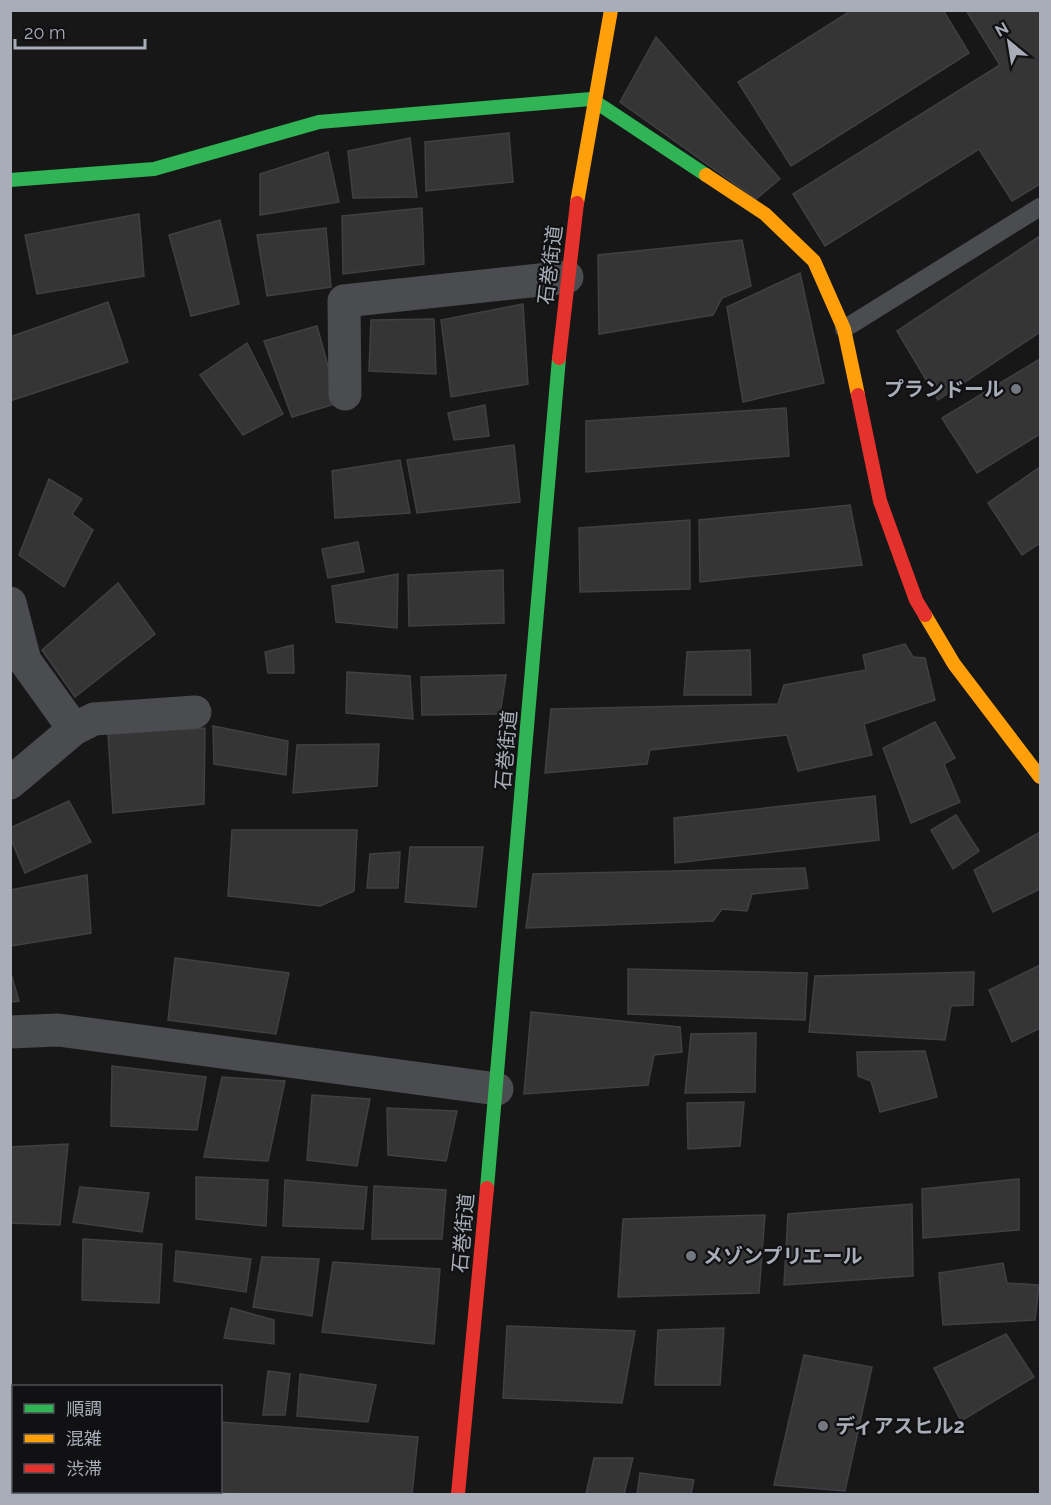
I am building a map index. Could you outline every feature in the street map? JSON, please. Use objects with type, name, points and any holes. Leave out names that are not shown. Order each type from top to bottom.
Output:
[{"type":"street","name":"石巻街道","points":[[458,1494],[567,277],[591,99],[611,10]]},
{"type":"street","points":[[10,180],[154,169],[319,122],[591,99],[765,214],[814,261],[844,329],[880,501],[916,600],[954,664],[1041,777]]},
{"type":"street","points":[[345,394],[345,301],[567,277]]},
{"type":"street","points":[[10,603],[25,661],[74,729]]},
{"type":"street","points":[[10,783],[74,729],[94,719],[195,712]]},
{"type":"street","points":[[10,1032],[58,1030],[496,1089]]},
{"type":"lane","points":[[844,329],[1041,207]]},
{"type":"building","points":[[852,10],[943,10],[969,53],[791,166],[738,82]]},
{"type":"building","points":[[966,10],[1040,10],[1040,184],[1012,201],[979,149],[825,246],[793,194],[1000,65]]},
{"type":"building","points":[[656,37],[780,179],[756,199],[620,102]]},
{"type":"building","points":[[509,133],[513,182],[426,191],[425,142]]},
{"type":"building","points":[[410,138],[417,197],[353,198],[348,151]]},
{"type":"building","points":[[328,152],[339,202],[260,215],[260,174]]},
{"type":"building","points":[[422,208],[424,264],[343,274],[342,216]]},
{"type":"building","points":[[139,214],[144,276],[37,294],[25,235]]},
{"type":"building","points":[[220,220],[239,304],[191,316],[169,235]]},
{"type":"building","points":[[326,228],[331,287],[267,296],[257,235]]},
{"type":"building","points":[[1040,236],[1040,332],[938,400],[897,331]]},
{"type":"building","points":[[742,240],[751,286],[722,298],[713,315],[599,334],[598,255]]},
{"type":"building","points":[[800,273],[824,383],[743,402],[727,307]]},
{"type":"building","points":[[108,302],[128,362],[10,401],[10,337]]},
{"type":"building","points":[[523,304],[528,384],[451,397],[441,320]]},
{"type":"building","points":[[434,319],[436,374],[369,371],[371,320]]},
{"type":"building","points":[[317,326],[338,403],[292,417],[264,341]]},
{"type":"building","points":[[247,343],[283,414],[243,435],[200,375]]},
{"type":"building","name":"プランドール","points":[[1040,359],[1040,434],[977,473],[942,418]]},
{"type":"building","points":[[485,405],[489,436],[454,440],[448,413]]},
{"type":"building","points":[[786,408],[789,456],[586,472],[586,421]]},
{"type":"building","points":[[514,445],[520,502],[417,513],[407,460]]},
{"type":"building","points":[[400,460],[410,513],[335,518],[332,471]]},
{"type":"building","points":[[1040,467],[1040,543],[1022,555],[988,503]]},
{"type":"building","points":[[49,479],[82,499],[72,514],[93,530],[64,587],[19,555]]},
{"type":"building","points":[[850,505],[862,565],[700,582],[699,520]]},
{"type":"building","points":[[690,520],[690,589],[580,592],[579,528]]},
{"type":"building","points":[[358,542],[364,572],[328,578],[322,549]]},
{"type":"building","points":[[503,570],[504,623],[409,626],[408,575]]},
{"type":"building","points":[[398,574],[397,628],[336,622],[332,586]]},
{"type":"building","points":[[118,583],[155,634],[75,697],[42,650]]},
{"type":"building","points":[[905,644],[913,657],[925,658],[935,700],[864,724],[872,755],[798,771],[787,735],[650,750],[647,764],[545,773],[551,709],[778,704],[784,685],[866,670],[863,655]]},
{"type":"building","points":[[293,645],[294,673],[268,673],[265,652]]},
{"type":"building","points":[[750,650],[751,695],[684,695],[687,652]]},
{"type":"building","points":[[347,672],[410,676],[413,719],[346,713]]},
{"type":"building","points":[[506,675],[500,714],[422,715],[421,677]]},
{"type":"building","points":[[935,722],[955,758],[944,764],[960,802],[911,823],[883,748]]},
{"type":"building","points":[[213,726],[288,741],[286,775],[214,764]]},
{"type":"building","points":[[205,728],[204,804],[113,813],[108,734]]},
{"type":"building","points":[[379,744],[377,786],[293,793],[297,745]]},
{"type":"building","points":[[875,796],[879,840],[675,863],[674,818]]},
{"type":"building","points":[[69,801],[91,842],[25,873],[10,837],[10,828]]},
{"type":"building","points":[[956,815],[979,851],[953,869],[931,830]]},
{"type":"building","points":[[232,830],[357,830],[354,891],[320,906],[228,896]]},
{"type":"building","points":[[1040,832],[1040,889],[993,912],[974,870]]},
{"type":"building","points":[[410,847],[483,847],[476,907],[405,902]]},
{"type":"building","points":[[400,852],[398,888],[367,888],[370,854]]},
{"type":"building","points":[[805,868],[808,888],[752,894],[747,911],[722,909],[713,921],[526,928],[533,874]]},
{"type":"building","points":[[87,875],[91,933],[10,946],[10,890]]},
{"type":"building","points":[[175,958],[289,973],[276,1034],[168,1020]]},
{"type":"building","points":[[1040,965],[1040,1028],[1012,1042],[989,990]]},
{"type":"building","points":[[628,969],[807,973],[805,1020],[628,1014]]},
{"type":"building","points":[[10,970],[19,1001],[10,1002]]},
{"type":"building","points":[[974,972],[973,1005],[951,1006],[945,1040],[809,1032],[815,976]]},
{"type":"building","points":[[531,1012],[680,1027],[682,1052],[654,1055],[648,1085],[524,1094]]},
{"type":"building","points":[[756,1033],[755,1092],[685,1093],[691,1034]]},
{"type":"building","points":[[925,1051],[937,1097],[880,1112],[871,1081],[858,1076],[857,1052]]},
{"type":"building","points":[[112,1066],[206,1077],[197,1130],[111,1126]]},
{"type":"building","points":[[222,1077],[285,1081],[268,1161],[204,1157]]},
{"type":"building","points":[[312,1095],[370,1099],[357,1166],[307,1160]]},
{"type":"building","points":[[744,1102],[740,1146],[688,1149],[687,1103]]},
{"type":"building","points":[[387,1108],[457,1111],[446,1161],[388,1155]]},
{"type":"building","points":[[68,1144],[60,1225],[10,1223],[10,1147]]},
{"type":"building","points":[[196,1177],[268,1180],[266,1226],[196,1219]]},
{"type":"building","points":[[1019,1179],[1019,1230],[923,1238],[922,1189]]},
{"type":"building","points":[[285,1180],[367,1187],[363,1229],[283,1226]]},
{"type":"building","points":[[374,1186],[446,1190],[442,1239],[372,1239]]},
{"type":"building","points":[[80,1187],[149,1193],[142,1232],[73,1222]]},
{"type":"building","points":[[912,1204],[913,1276],[784,1285],[788,1214]]},
{"type":"building","name":"メゾンプリエール","points":[[765,1215],[759,1293],[618,1297],[623,1219]]},
{"type":"building","points":[[83,1239],[162,1244],[159,1303],[82,1300]]},
{"type":"building","points":[[176,1251],[251,1259],[246,1292],[174,1281]]},
{"type":"building","points":[[262,1257],[319,1259],[312,1316],[253,1307]]},
{"type":"building","points":[[333,1262],[440,1269],[434,1344],[322,1332]]},
{"type":"building","points":[[1003,1263],[1007,1283],[1039,1285],[1035,1320],[943,1325],[939,1273]]},
{"type":"building","points":[[231,1308],[274,1320],[274,1344],[224,1338]]},
{"type":"building","points":[[507,1326],[635,1331],[622,1403],[503,1398]]},
{"type":"building","points":[[724,1328],[720,1385],[655,1385],[658,1330]]},
{"type":"building","points":[[1006,1334],[1034,1377],[961,1421],[934,1368]]},
{"type":"building","name":"ディアスヒル2","points":[[804,1355],[872,1367],[845,1491],[774,1485]]},
{"type":"building","points":[[268,1371],[290,1374],[285,1415],[263,1415]]},
{"type":"building","points":[[300,1374],[376,1385],[368,1422],[297,1416]]},
{"type":"building","points":[[222,1422],[418,1437],[412,1494],[222,1493]]},
{"type":"building","points":[[594,1458],[633,1458],[624,1494],[586,1494]]},
{"type":"building","points":[[640,1473],[694,1480],[691,1494],[637,1494]]},
{"type":"traffic: fast","points":[[10,180],[154,169],[319,122],[591,99],[706,175]]},
{"type":"traffic: fast","points":[[487,1188],[559,358]]},
{"type":"traffic: slow","points":[[577,203],[611,10]]},
{"type":"traffic: slow","points":[[706,175],[765,214],[814,261],[844,329],[858,395]]},
{"type":"traffic: slow","points":[[925,615],[954,664],[1040,777]]},
{"type":"traffic: jam","points":[[559,358],[577,203]]},
{"type":"traffic: jam","points":[[858,395],[880,501],[916,600],[925,615]]},
{"type":"traffic: jam","points":[[458,1494],[487,1188]]},
{"type":"place","name":"プランドール","points":[[1016,389]]},
{"type":"place","name":"メゾンプリエール","points":[[691,1256]]},
{"type":"place","name":"ディアスヒル2","points":[[823,1426]]}]
